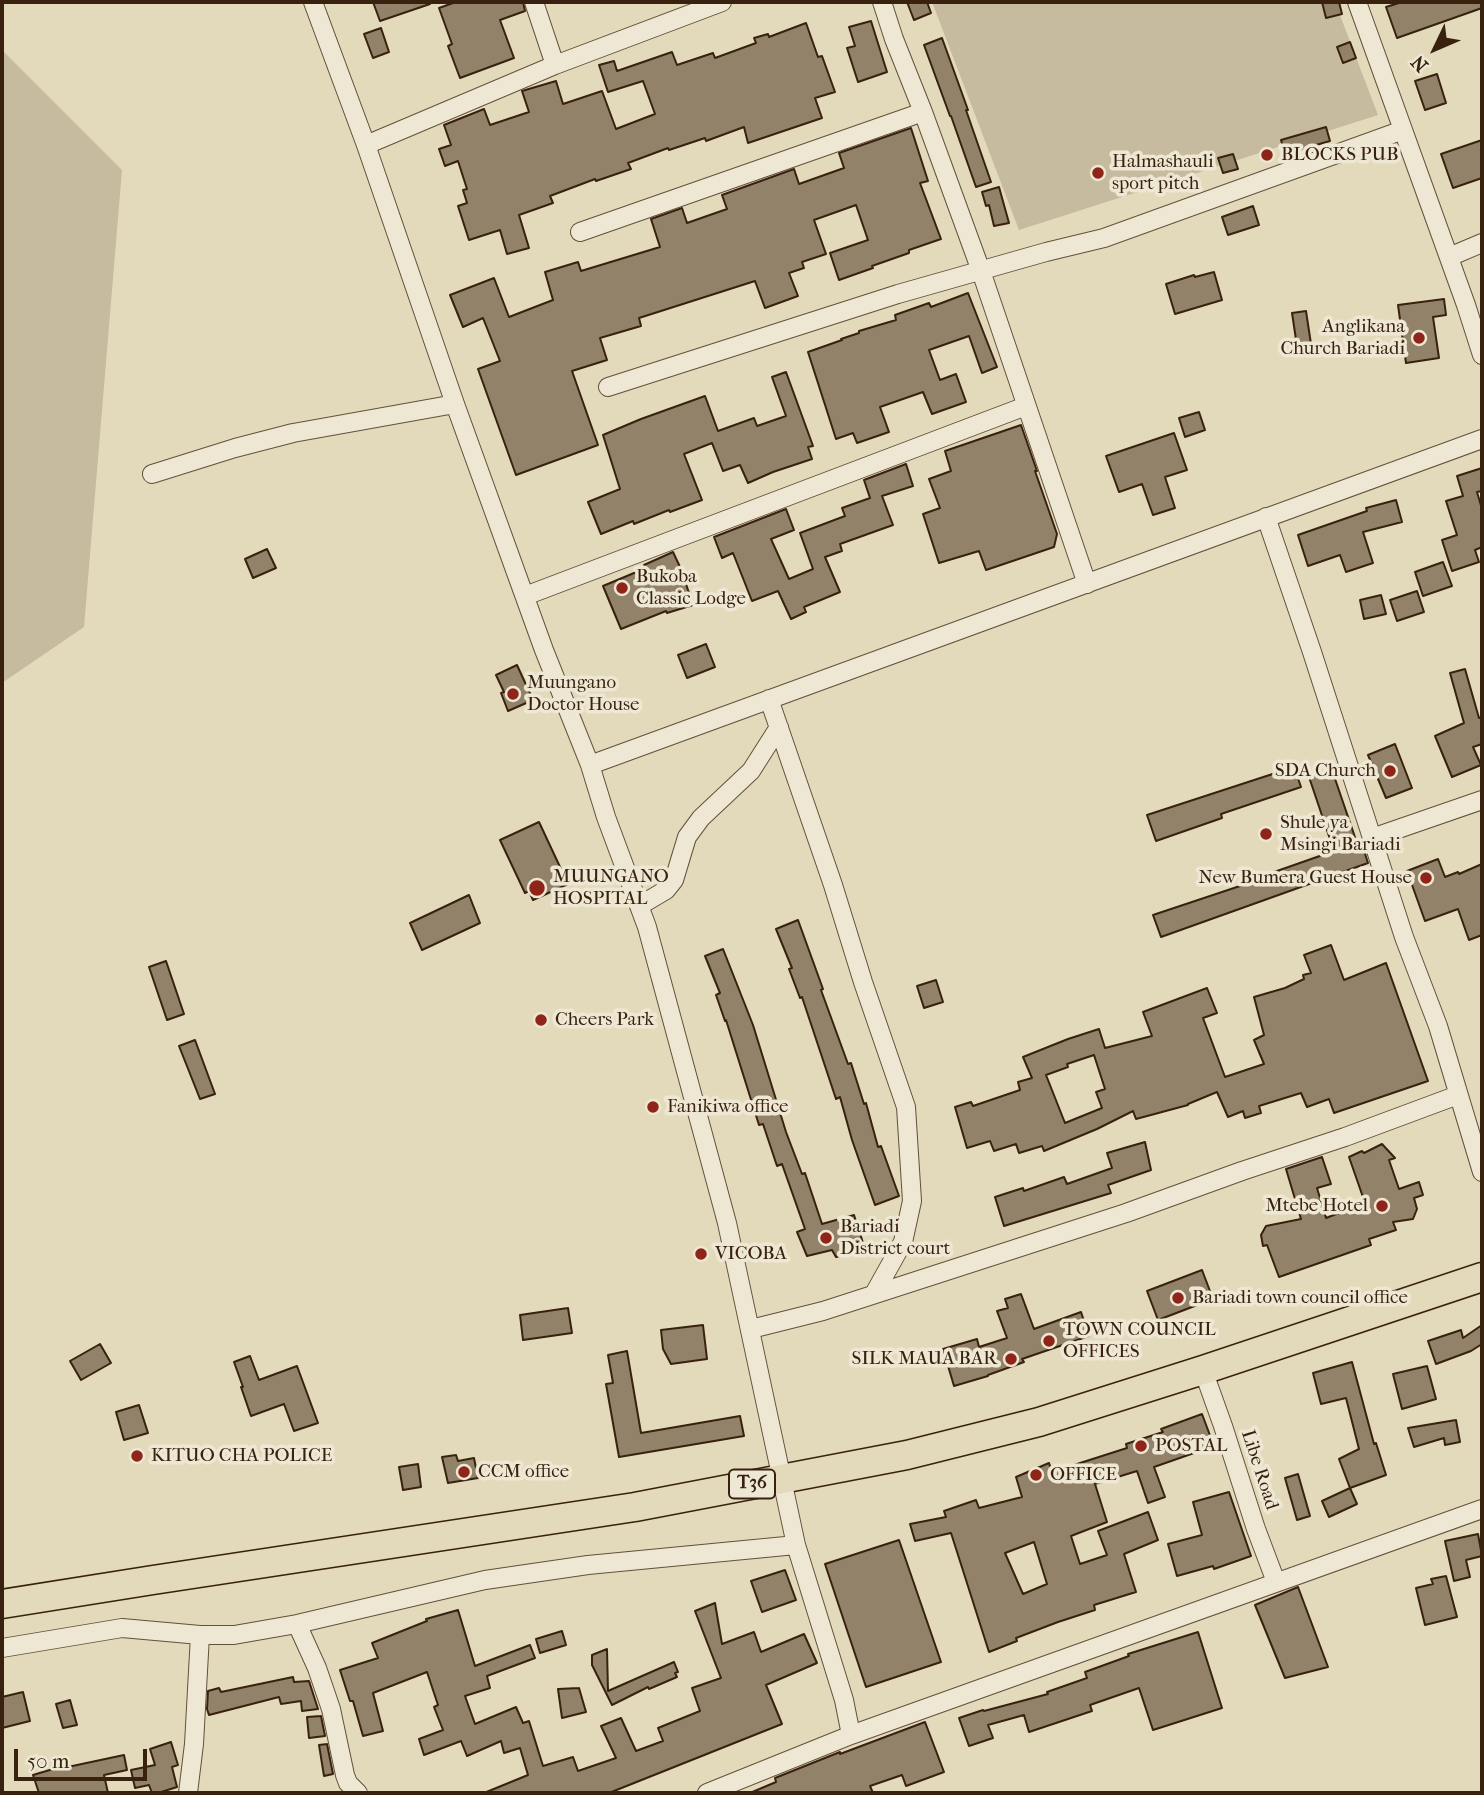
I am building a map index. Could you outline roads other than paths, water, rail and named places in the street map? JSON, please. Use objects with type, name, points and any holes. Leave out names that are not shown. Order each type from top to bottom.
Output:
[{"type":"highway","name":"T36","points":[[2,1604],[635,1507],[907,1455],[1039,1422],[1482,1277]]},
{"type":"street","points":[[313,2],[366,145],[455,404],[590,765],[606,817],[647,927],[727,1223],[796,1545],[844,1700],[851,1735]]},
{"type":"street","points":[[534,2],[555,65]]},
{"type":"street","points":[[366,145],[555,65],[722,2]]},
{"type":"street","points":[[882,2],[981,271],[1087,583]]},
{"type":"street","points":[[1357,2],[1482,355]]},
{"type":"street","points":[[580,232],[923,112]]},
{"type":"street","points":[[608,387],[817,318],[1104,238],[1403,130]]},
{"type":"street","points":[[1448,257],[1482,243]]},
{"type":"street","points":[[152,474],[293,433],[455,404]]},
{"type":"street","points":[[525,596],[1026,406]]},
{"type":"street","points":[[590,765],[1482,439]]},
{"type":"street","points":[[1266,517],[1404,937],[1438,1026],[1482,1172]]},
{"type":"street","points":[[769,699],[906,1107],[912,1201],[903,1242],[874,1294]]},
{"type":"street","points":[[639,906],[666,890],[674,880],[687,837],[701,818],[751,771],[779,727]]},
{"type":"street","points":[[1372,838],[1482,800]]},
{"type":"street","points":[[751,1329],[823,1311],[1126,1213],[1458,1095]]},
{"type":"street","name":"Libe Road","points":[[1203,1370],[1276,1582]]},
{"type":"street","points":[[707,1793],[851,1735],[1482,1509]]},
{"type":"street","points":[[2,1648],[122,1628],[200,1635],[234,1635],[297,1624],[485,1580],[588,1565],[796,1545]]},
{"type":"street","points":[[297,1624],[317,1668],[331,1709],[351,1792]]},
{"type":"street","points":[[190,1792],[200,1635]]},
{"type":"place","name":"BLOCKS PUB","points":[[1267,155]]},
{"type":"place","name":"Halmashauli sport pitch","points":[[1098,173]]},
{"type":"place","name":"Anglikana Church Bariadi","points":[[1419,338]]},
{"type":"place","name":"Bukoba Classic Lodge","points":[[622,588]]},
{"type":"place","name":"Muungano Doctor House","points":[[513,694]]},
{"type":"place","name":"SDA Church","points":[[1390,771]]},
{"type":"place","name":"Shule ya Msingi Bariadi","points":[[1266,834]]},
{"type":"place","name":"New Bumera Guest House","points":[[1426,878]]},
{"type":"place","name":"MUUNGANO HOSPITAL","points":[[537,888]]},
{"type":"place","name":"Cheers Park","points":[[541,1020]]},
{"type":"place","name":"Fanikiwa office","points":[[653,1107]]},
{"type":"place","name":"Mtebe Hotel","points":[[1382,1206]]},
{"type":"place","name":"Bariadi District court","points":[[826,1238]]},
{"type":"place","name":"VICOBA","points":[[701,1254]]},
{"type":"place","name":"Bariadi town council office","points":[[1178,1298]]},
{"type":"place","name":"TOWN COUNCIL OFFICES","points":[[1049,1341]]},
{"type":"place","name":"SILK MAUA BAR","points":[[1011,1359]]},
{"type":"place","name":"POSTAL","points":[[1141,1446]]},
{"type":"place","name":"KITUO CHA POLICE","points":[[137,1456]]},
{"type":"place","name":"CCM office","points":[[464,1472]]},
{"type":"place","name":"OFFICE","points":[[1036,1475]]}]
